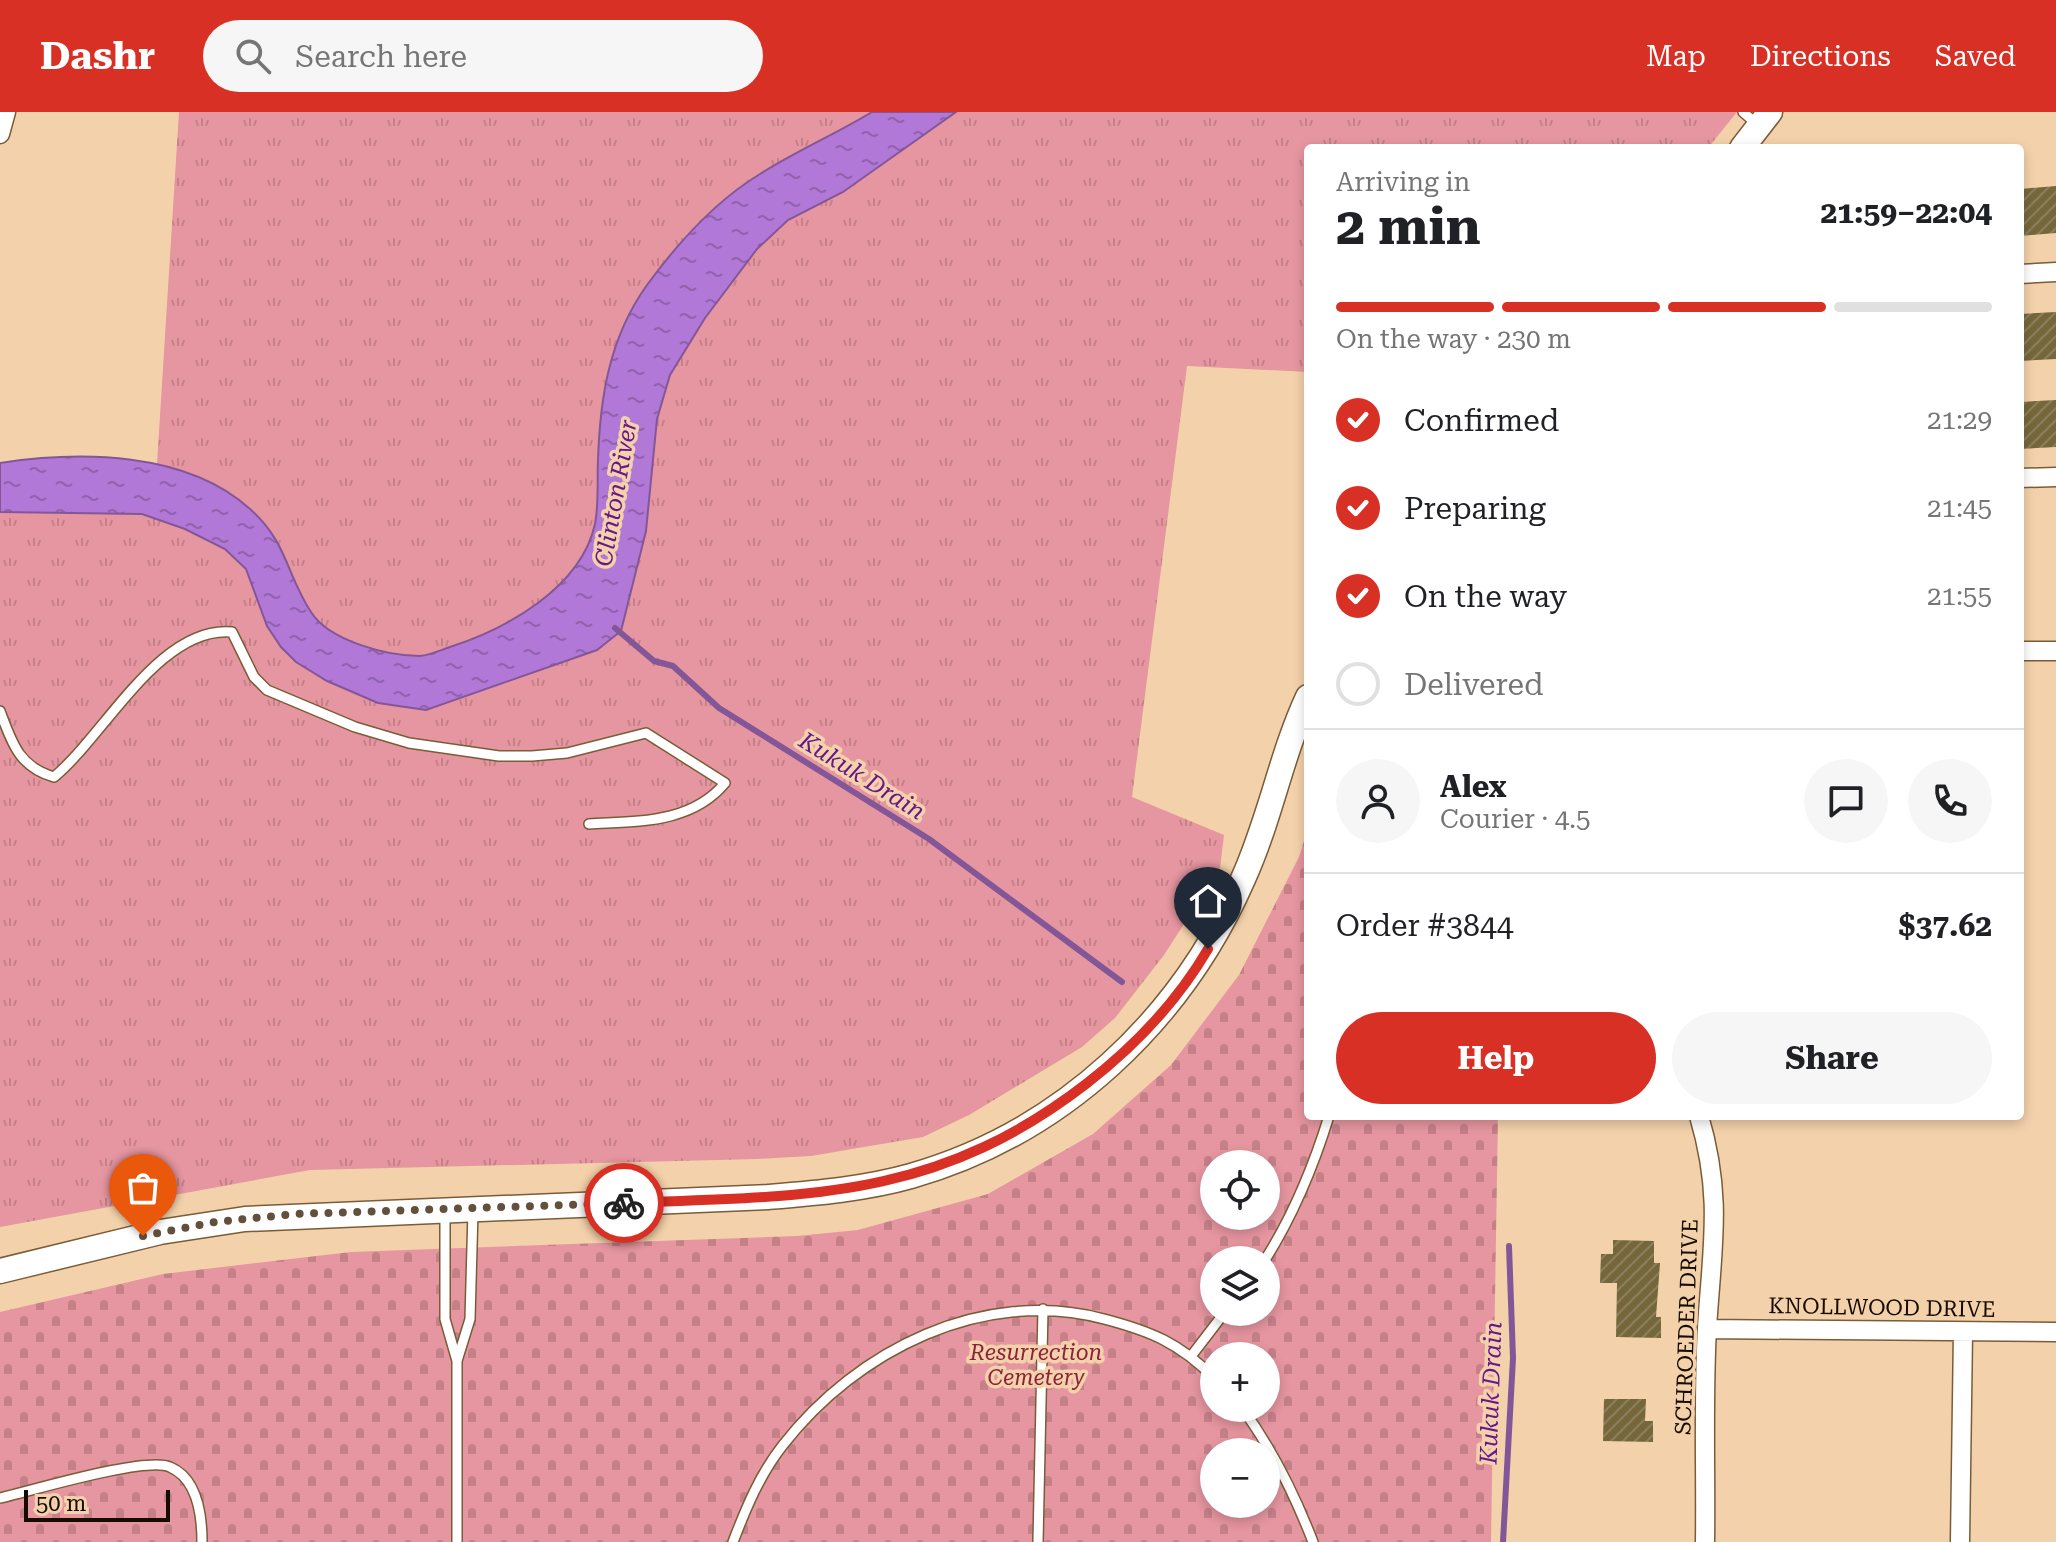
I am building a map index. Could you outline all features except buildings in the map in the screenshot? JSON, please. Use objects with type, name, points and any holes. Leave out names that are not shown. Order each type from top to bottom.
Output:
[{"type":"street","points":[[0,134],[6,112]]},
{"type":"street","points":[[1744,144],[1757,117]]},
{"type":"street","points":[[2024,274],[2056,272]]},
{"type":"street","points":[[2024,478],[2056,477]]},
{"type":"street","points":[[2024,651],[2056,651]]},
{"type":"street","points":[[0,1271],[215,1222],[309,1213],[768,1197],[841,1190],[938,1167],[1020,1130],[1109,1066],[1147,1032],[1198,967],[1245,877],[1304,708]]},
{"type":"street","name":"SCHROEDER DRIVE","points":[[1700,1120],[1712,1159],[1716,1239],[1707,1329],[1705,1542]]},
{"type":"street","name":"KNOLLWOOD DRIVE","points":[[1707,1329],[2056,1332]]},
{"type":"street","points":[[1960,1542],[1963,1332]]},
{"type":"lane","points":[[0,711],[18,755],[35,772],[54,777],[78,754],[152,667],[210,630],[232,632],[254,677],[267,690],[355,727],[409,743],[499,756],[567,753],[646,733],[725,783],[716,794],[672,817],[644,823],[589,824]]},
{"type":"lane","points":[[1272,1246],[1310,1175],[1328,1120]]},
{"type":"lane","points":[[457,1361],[470,1319],[473,1209]]},
{"type":"lane","points":[[445,1210],[445,1319],[457,1361],[457,1542]]},
{"type":"lane","points":[[1038,1542],[1043,1309]]},
{"type":"lane","points":[[733,1542],[751,1495],[782,1445],[863,1366],[911,1341],[965,1320],[996,1312],[1043,1309],[1115,1322],[1152,1334],[1192,1355],[1200,1363]]},
{"type":"lane","points":[[1192,1355],[1214,1326]]},
{"type":"lane","points":[[1252,1422],[1292,1488],[1313,1542]]},
{"type":"lane","points":[[0,1498],[143,1464],[169,1466],[188,1481],[197,1500],[202,1542]]},
{"type":"green space","points":[[179,112],[1737,112],[1711,144],[1304,144],[1304,372],[1187,366],[1132,797],[1224,835],[1220,868],[1164,955],[1115,1018],[1082,1047],[969,1115],[923,1137],[811,1156],[757,1159],[310,1170],[0,1227],[0,512],[142,514],[157,464]]},
{"type":"green space","name":"Resurrection Cemetery","points":[[1304,841],[1304,1120],[1498,1120],[1491,1542],[0,1542],[0,1312],[163,1274],[351,1252],[797,1236],[858,1230],[988,1194],[1093,1134],[1171,1065],[1239,975],[1299,857]]},
{"type":"water","name":"Clinton River","points":[[872,112],[956,112],[843,192],[788,220],[757,249],[705,318],[670,375],[657,419],[646,531],[621,631],[597,650],[426,710],[378,703],[327,681],[296,662],[281,647],[267,626],[246,569],[225,549],[185,529],[142,514],[0,512],[0,463],[97,457],[164,466],[224,490],[250,509],[272,534],[311,612],[331,631],[345,639],[376,650],[420,656],[494,629],[538,603],[558,586],[587,547],[596,516],[599,437],[609,369],[624,326],[647,285],[671,254],[728,197],[774,166]]},
{"type":"waterway","name":"Kukuk Drain","points":[[615,628],[654,661],[673,666],[719,708],[929,839],[1122,982]]},
{"type":"waterway","name":"Kukuk Drain","points":[[1503,1542],[1513,1358],[1509,1246]]},
{"type":"way so far","points":[[143,1236],[215,1222],[295,1214],[624,1203]]},
{"type":"route","points":[[624,1203],[768,1197],[875,1185],[910,1177],[986,1148],[1020,1130],[1074,1093],[1147,1032],[1198,967],[1208,949]]}]
